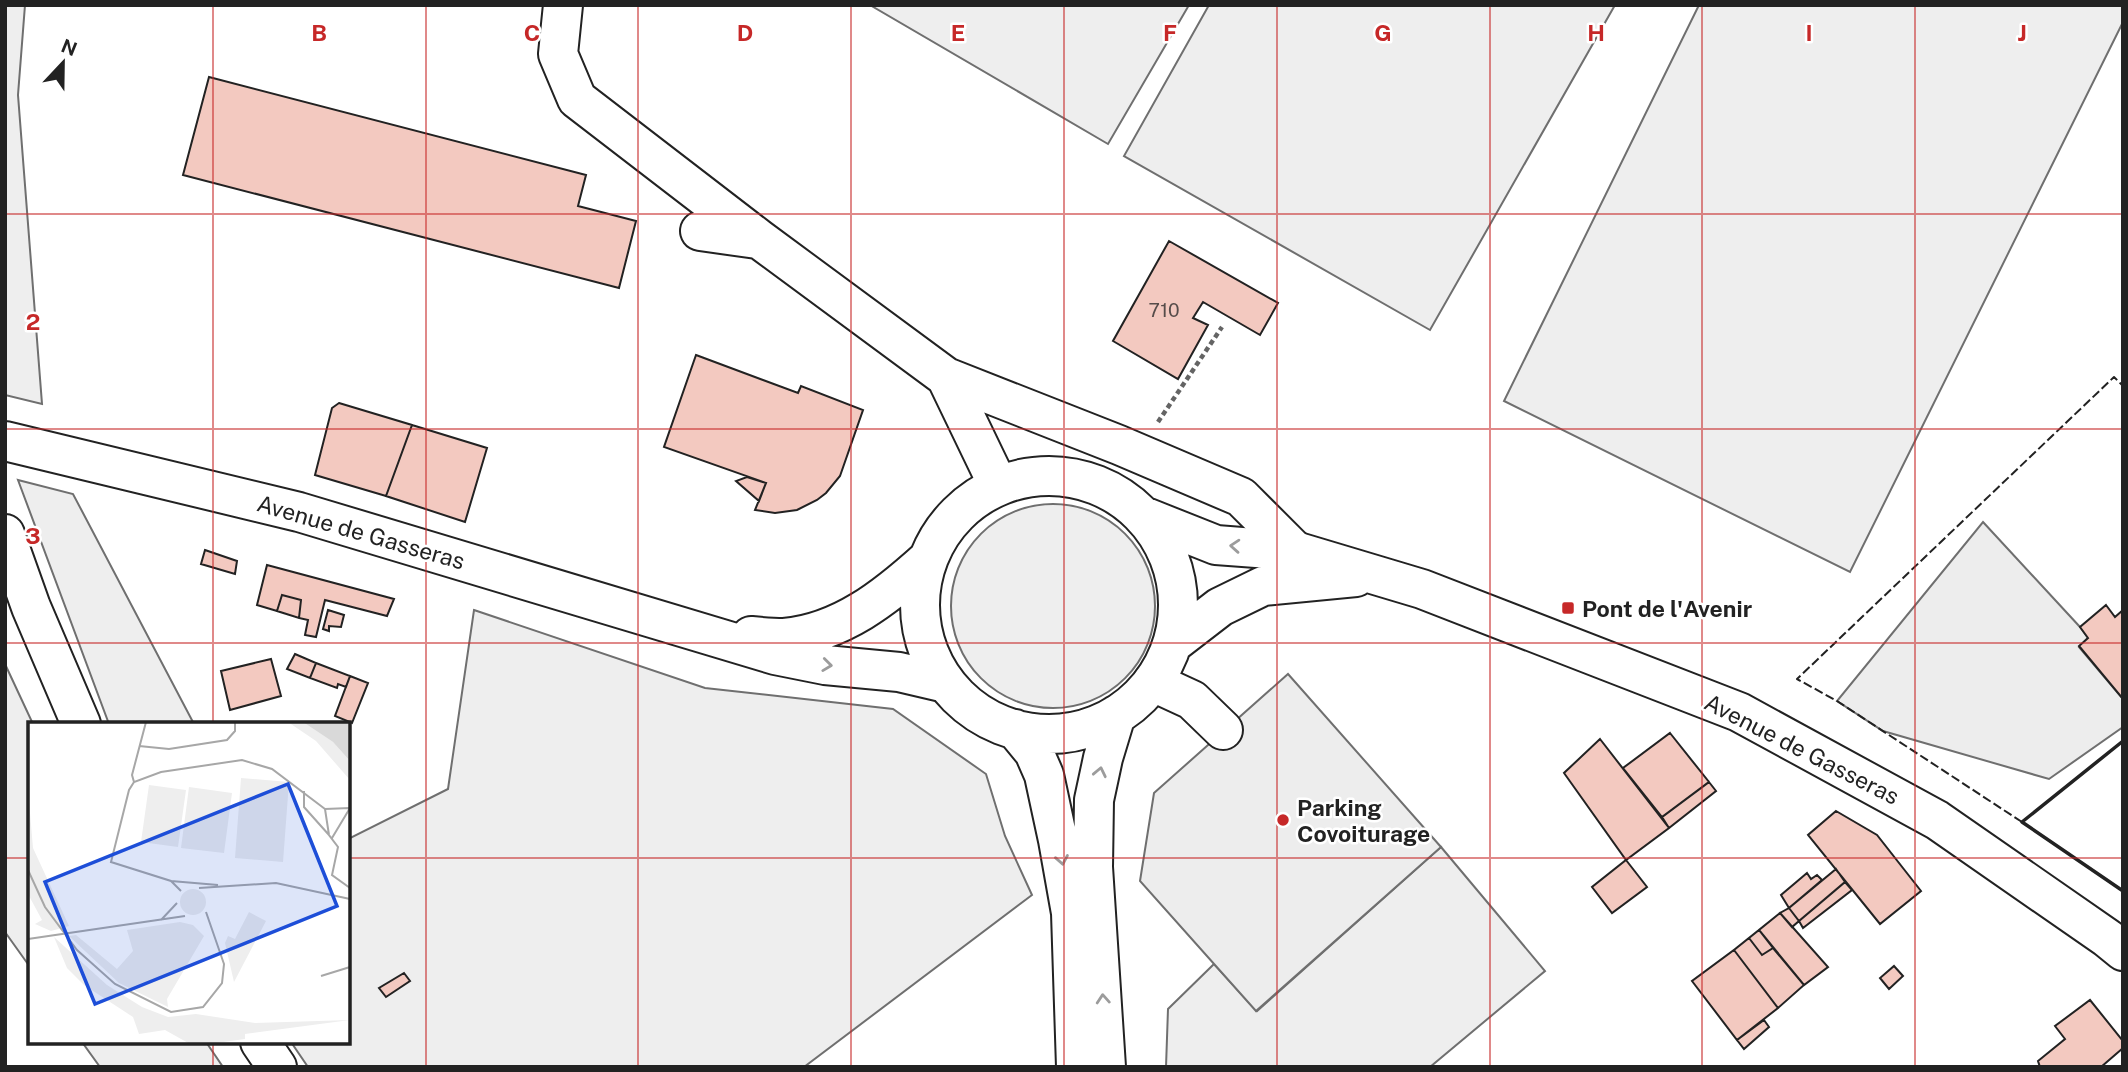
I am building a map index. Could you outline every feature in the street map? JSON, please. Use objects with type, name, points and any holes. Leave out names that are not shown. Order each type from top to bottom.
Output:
[{"type":"main road","points":[[563,5],[558,54],[577,99],[759,239],[946,377],[1241,496],[1295,551]]},
{"type":"main road","points":[[699,231],[759,239]]},
{"type":"main road","points":[[946,377],[998,485]]},
{"type":"main road","name":"Avenue de Gasseras","points":[[5,441],[299,512],[788,658],[825,666],[899,671],[946,683]]},
{"type":"main road","points":[[1036,476],[1075,478],[1113,492],[1143,516],[1160,538],[1171,563],[1177,590],[1178,618],[1172,645],[1153,682],[1130,705],[1116,715],[1084,729],[1050,734],[1015,729],[989,719],[965,703],[946,683],[930,655],[920,624],[919,591],[927,560],[943,529],[967,503],[998,485],[1036,476]]},
{"type":"main road","name":"Avenue de Gasseras","points":[[1143,516],[1216,545],[1295,551],[1423,589],[1739,712],[1937,820],[2107,937],[2123,951]]},
{"type":"main road","points":[[5,534],[31,607],[80,722]]},
{"type":"main road","name":"Avenue de Gasseras","points":[[713,635],[784,638],[825,629],[862,611],[927,560]]},
{"type":"main road","name":"Avenue de Gasseras","points":[[1172,645],[1220,607],[1263,586],[1373,576]]},
{"type":"main road","points":[[1153,682],[1192,700],[1223,730]]},
{"type":"main road","points":[[1107,1067],[1093,867],[1094,800],[1116,715]]},
{"type":"main road","points":[[1015,729],[1034,752],[1044,775],[1058,840],[1071,913],[1076,1067]]},
{"type":"main road","points":[[261,1044],[277,1067]]},
{"type":"path","points":[[1119,445],[1152,431],[1222,327]]},
{"type":"shaded area","points":[[5,5],[25,5],[18,95],[42,404],[5,395]]},
{"type":"shaded area","points":[[870,5],[1189,5],[1108,144]]},
{"type":"shaded area","points":[[1209,5],[1615,5],[1430,330],[1124,156]]},
{"type":"shaded area","points":[[1699,5],[2123,5],[2123,22],[1850,572],[1504,401]]},
{"type":"shaded area","points":[[18,480],[73,494],[193,722],[108,722]]},
{"type":"shaded area","points":[[1053,504],[1092,512],[1110,521],[1125,534],[1138,549],[1147,567],[1155,606],[1147,645],[1138,663],[1125,678],[1110,691],[1092,700],[1053,708],[1014,700],[996,691],[981,678],[968,663],[959,645],[951,606],[959,567],[968,549],[981,534],[996,521],[1014,512]]},
{"type":"shaded area","points":[[1983,522],[2080,627],[2088,638],[2079,647],[2123,699],[2123,727],[2049,779],[1883,731],[1837,701]]},
{"type":"shaded area","points":[[474,610],[705,688],[893,709],[986,774],[1005,836],[1032,895],[804,1067],[308,1067],[292,1044],[350,1044],[350,838],[448,789]]},
{"type":"shaded area","points":[[5,664],[32,722],[28,722],[28,964],[5,932]]},
{"type":"shaded area","name":"Parking Covoiturage","points":[[1288,674],[1441,847],[1256,1011],[1140,881],[1154,793]]},
{"type":"shaded area","points":[[1441,847],[1545,971],[1430,1067],[1166,1067],[1168,1009],[1214,964],[1257,1011]]},
{"type":"shaded area","points":[[83,1044],[207,1044],[223,1067],[100,1067]]},
{"type":"building","points":[[209,77],[586,175],[578,206],[636,221],[619,288],[183,175]]},
{"type":"building","points":[[1169,241],[1278,303],[1260,335],[1203,302],[1193,318],[1208,325],[1178,379],[1113,341]]},
{"type":"building","points":[[696,355],[798,393],[801,386],[863,410],[840,476],[826,493],[797,510],[775,513],[755,510],[766,483],[664,447]]},
{"type":"building","points":[[339,403],[412,425],[386,496],[315,475],[332,408]]},
{"type":"building","points":[[412,425],[487,448],[465,522],[386,496]]},
{"type":"building","points":[[747,477],[766,483],[759,501],[736,481]]},
{"type":"building","points":[[205,550],[237,561],[235,574],[201,564]]},
{"type":"building","points":[[267,565],[394,599],[387,616],[325,600],[316,637],[305,635],[308,620],[299,618],[301,600],[282,595],[277,611],[257,605]]},
{"type":"building","points":[[282,595],[301,600],[299,618],[277,611]]},
{"type":"building","points":[[2106,605],[2115,617],[2123,610],[2123,699],[2079,646],[2088,638],[2080,627]]},
{"type":"building","points":[[328,610],[344,615],[341,627],[329,626],[329,631],[323,629]]},
{"type":"building","points":[[295,654],[316,663],[310,678],[287,669]]},
{"type":"building","points":[[271,659],[281,696],[230,710],[221,671]]},
{"type":"building","points":[[316,663],[350,676],[346,687],[338,684],[337,688],[310,678]]},
{"type":"building","points":[[350,676],[368,683],[352,723],[335,716]]},
{"type":"building","points":[[1670,733],[1709,782],[1662,817],[1623,768]]},
{"type":"building","points":[[1600,739],[1669,828],[1626,860],[1564,773]]},
{"type":"building","points":[[1709,782],[1716,791],[1669,828],[1662,817]]},
{"type":"building","points":[[1836,811],[1877,835],[1921,891],[1880,924],[1808,835]]},
{"type":"building","points":[[1626,860],[1647,887],[1612,913],[1592,887]]},
{"type":"building","points":[[1836,869],[1845,882],[1799,921],[1789,908]]},
{"type":"building","points":[[1807,873],[1811,879],[1817,875],[1822,880],[1789,908],[1781,895]]},
{"type":"building","points":[[1845,882],[1852,890],[1803,928],[1799,921]]},
{"type":"building","points":[[1789,908],[1799,921],[1792,927],[1780,913]]},
{"type":"building","points":[[1780,913],[1828,967],[1804,985],[1759,930]]},
{"type":"building","points":[[1759,930],[1773,948],[1762,955],[1749,938]]},
{"type":"building","points":[[1749,938],[1762,955],[1773,948],[1804,985],[1778,1008],[1734,950]]},
{"type":"building","points":[[1734,950],[1778,1008],[1737,1040],[1692,981]]},
{"type":"building","points":[[1894,966],[1903,976],[1889,989],[1880,978]]},
{"type":"building","points":[[404,973],[410,981],[386,997],[379,988]]},
{"type":"building","points":[[2090,1000],[2123,1041],[2123,1048],[2101,1067],[2040,1067],[2038,1061],[2065,1039],[2055,1026]]},
{"type":"building","points":[[1764,1020],[1769,1027],[1744,1049],[1737,1040]]},
{"type":"fence","points":[[2022,822],[1837,701],[1797,679],[2114,377],[2123,386]]},
{"type":"wall","points":[[2123,741],[2022,822],[2123,891]]},
{"type":"place","name":"Pont de l'Avenir","points":[[1568,608]]},
{"type":"place","name":"Parking Covoiturage","points":[[1283,820]]}]
